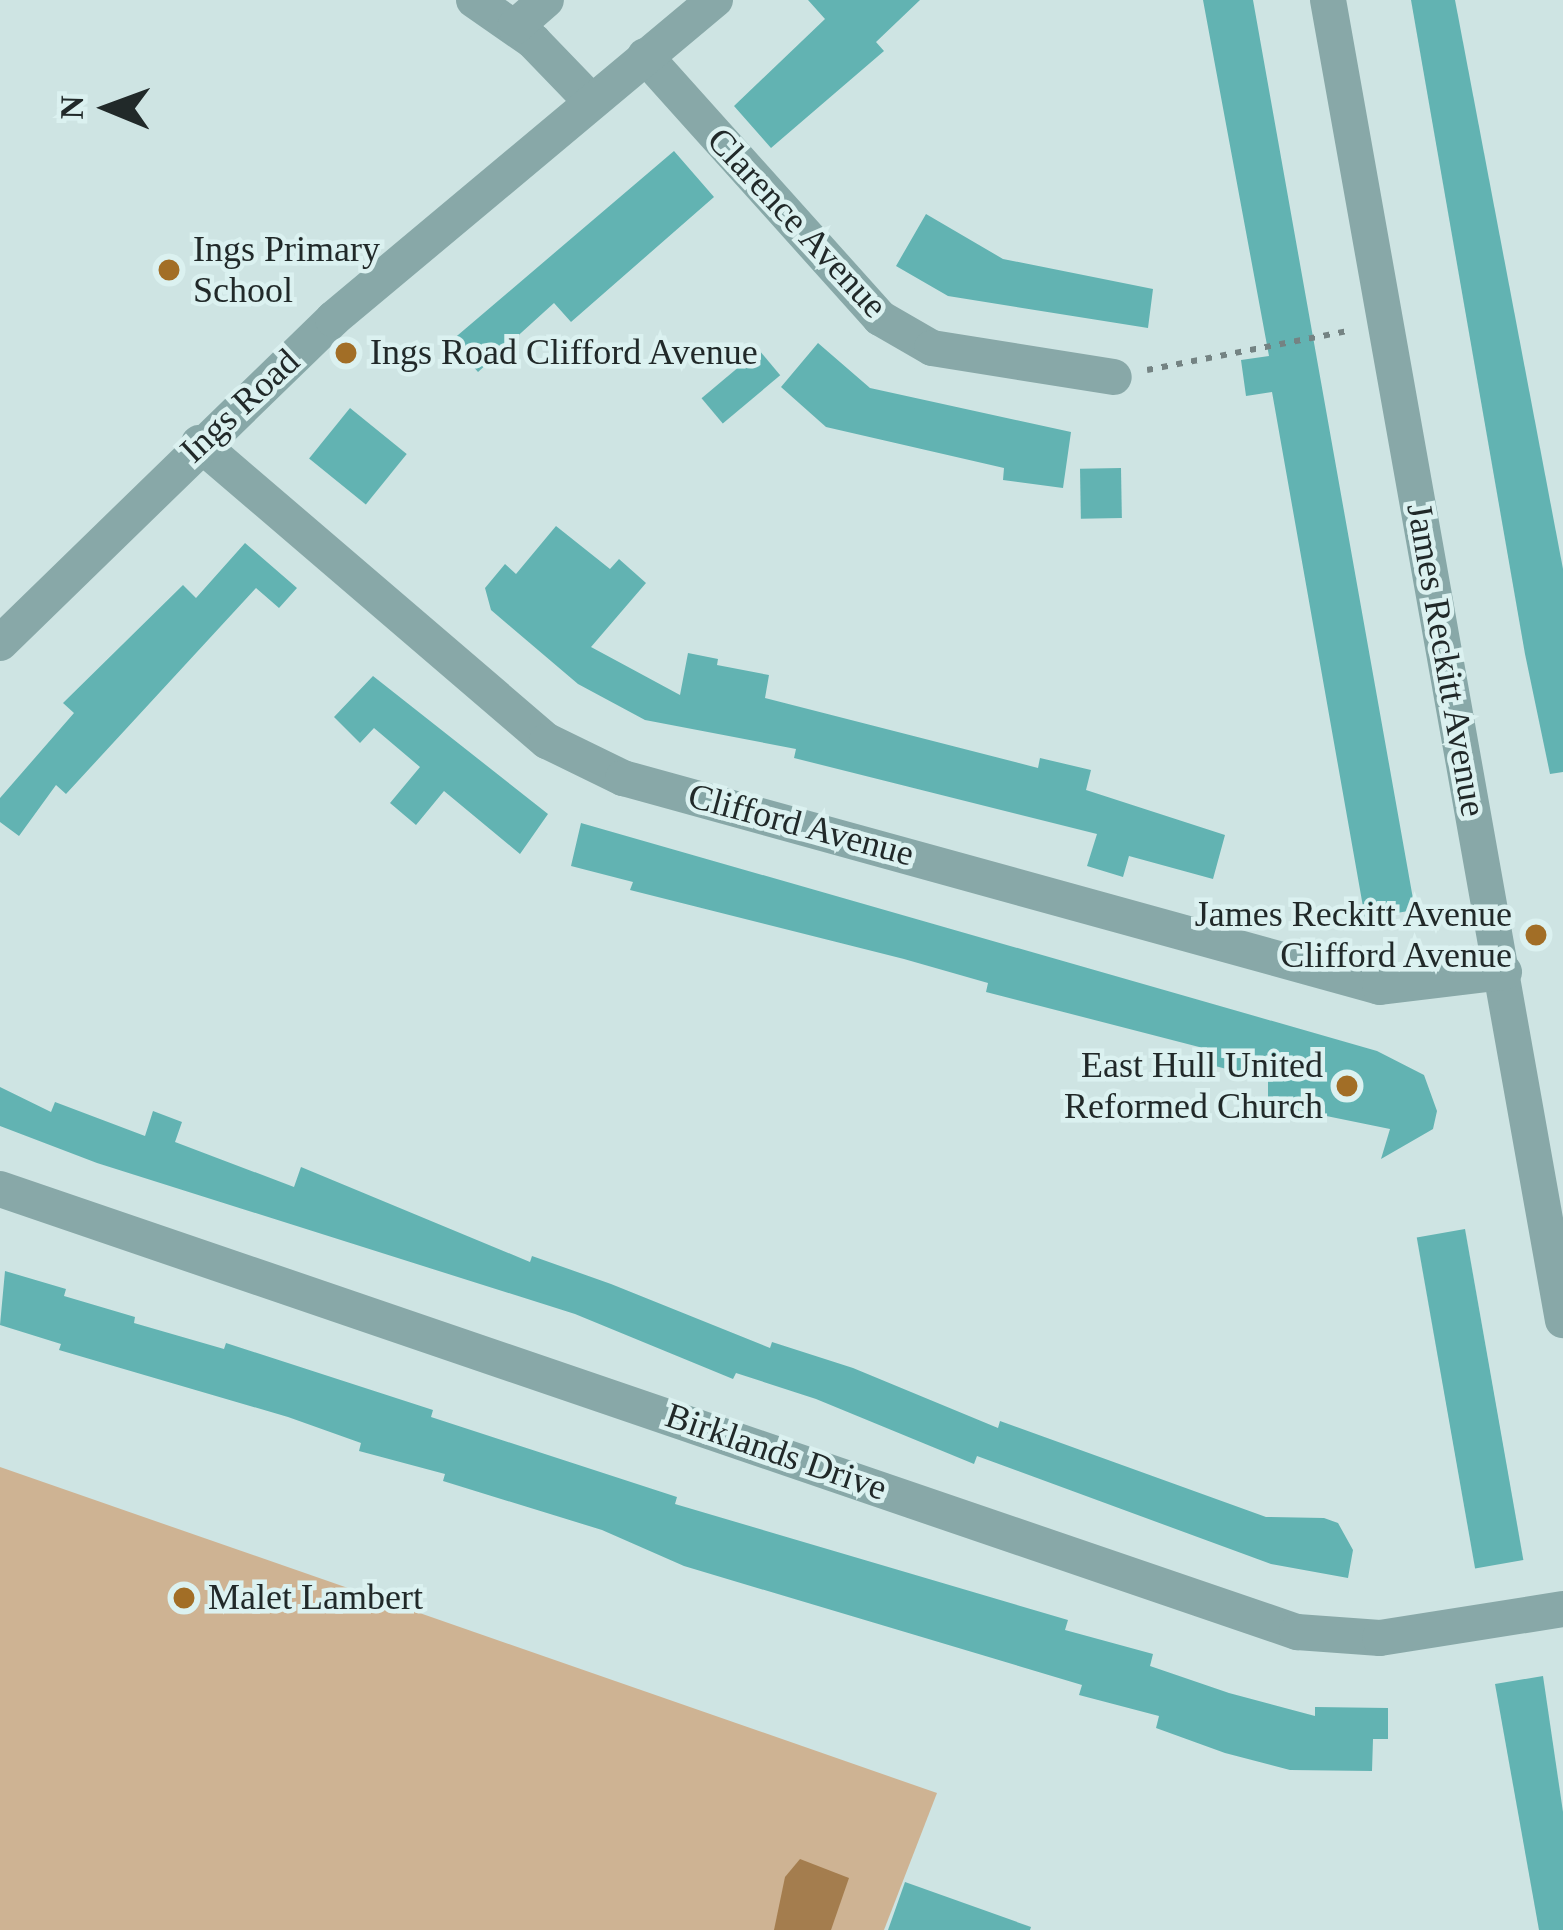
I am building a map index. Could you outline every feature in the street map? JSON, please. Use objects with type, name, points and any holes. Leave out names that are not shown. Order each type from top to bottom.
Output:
[{"type":"street","points":[[474,0],[515,27],[591,101]]},
{"type":"street","points":[[515,27],[546,0]]},
{"type":"street","name":"Ings Road","points":[[0,643],[199,443],[333,319],[715,0]]},
{"type":"street","name":"James Reckitt Avenue","points":[[1328,0],[1563,1320]]},
{"type":"street","name":"Clarence Avenue","points":[[645,56],[880,318],[932,349],[1114,376]]},
{"type":"street","name":"Clifford Avenue","points":[[199,443],[547,741],[623,778],[1380,987],[1504,972]]},
{"type":"street","name":"Birklands Drive","points":[[0,1189],[1298,1632],[1380,1638],[1563,1609]]},
{"type":"path","points":[[1114,376],[1387,323]]},
{"type":"shaded area","name":"Malet Lambert","points":[[0,1467],[937,1793],[884,1930],[0,1930]]},
{"type":"shaded area","points":[[800,1859],[849,1878],[831,1930],[774,1930],[785,1877]]},
{"type":"building","points":[[808,0],[920,0],[876,42],[884,51],[771,148],[734,106],[825,19]]},
{"type":"building","points":[[1203,0],[1253,0],[1415,910],[1365,918],[1272,392],[1246,396],[1241,360],[1269,356]]},
{"type":"building","points":[[1411,0],[1455,0],[1563,569],[1563,772],[1550,774],[1525,654]]},
{"type":"building","points":[[674,151],[714,197],[571,322],[554,303],[478,372],[451,341]]},
{"type":"building","points":[[926,214],[1003,259],[1153,289],[1148,328],[948,296],[896,266]]},
{"type":"building","points":[[818,343],[870,388],[1071,432],[1063,488],[1003,480],[1004,468],[826,427],[781,387]]},
{"type":"building","points":[[759,350],[780,375],[723,423],[702,398]]},
{"type":"building","points":[[350,408],[407,454],[366,504],[309,459]]},
{"type":"building","points":[[1121,468],[1122,518],[1081,519],[1080,469]]},
{"type":"building","points":[[556,526],[610,569],[619,559],[646,583],[591,647],[680,695],[688,653],[718,659],[717,665],[769,675],[765,698],[1038,768],[1040,758],[1091,770],[1086,790],[1225,835],[1213,879],[1129,856],[1123,877],[1087,866],[1097,834],[794,758],[796,749],[645,720],[578,684],[491,610],[485,588],[505,564],[516,574]]},
{"type":"building","points":[[245,543],[297,588],[279,608],[256,588],[66,794],[56,785],[19,836],[0,822],[0,798],[74,713],[63,703],[183,585],[196,598]]},
{"type":"building","points":[[373,676],[548,814],[520,854],[444,791],[416,825],[390,803],[420,767],[374,728],[360,743],[334,717]]},
{"type":"building","points":[[581,823],[1377,1051],[1424,1075],[1437,1111],[1433,1129],[1381,1159],[1390,1129],[1268,1104],[1268,1080],[1200,1062],[1203,1048],[986,992],[988,983],[904,959],[630,890],[633,882],[571,866]]},
{"type":"building","points":[[0,1087],[51,1112],[55,1102],[145,1136],[153,1111],[182,1122],[175,1142],[294,1187],[301,1167],[530,1262],[532,1256],[611,1284],[770,1348],[772,1342],[853,1368],[998,1428],[1000,1421],[1266,1517],[1324,1518],[1338,1523],[1353,1550],[1348,1578],[1271,1564],[977,1456],[974,1464],[816,1399],[736,1373],[733,1379],[575,1314],[97,1163],[0,1126]]},
{"type":"building","points":[[1465,1229],[1523,1560],[1475,1568],[1417,1238]]},
{"type":"building","points":[[5,1271],[66,1289],[64,1296],[135,1317],[134,1323],[224,1349],[226,1343],[433,1410],[431,1417],[677,1497],[675,1504],[1068,1620],[1065,1630],[1153,1654],[1150,1666],[1229,1693],[1315,1716],[1315,1707],[1388,1708],[1388,1739],[1373,1739],[1372,1771],[1290,1770],[1225,1753],[1156,1728],[1159,1716],[1079,1695],[1082,1685],[684,1566],[602,1530],[443,1481],[445,1474],[359,1451],[361,1443],[288,1417],[59,1350],[61,1344],[0,1325]]},
{"type":"building","points":[[1543,1676],[1563,1812],[1563,1930],[1539,1930],[1495,1684]]},
{"type":"building","points":[[905,1882],[1031,1927],[1030,1930],[888,1930]]},
{"type":"place","name":"Ings Primary School","points":[[169,270]]},
{"type":"place","name":"Ings Road Clifford Avenue","points":[[346,353]]},
{"type":"place","name":"James Reckitt Avenue Clifford Avenue","points":[[1536,935]]},
{"type":"place","name":"East Hull United Reformed Church","points":[[1347,1086]]},
{"type":"place","name":"Malet Lambert","points":[[184,1598]]}]
